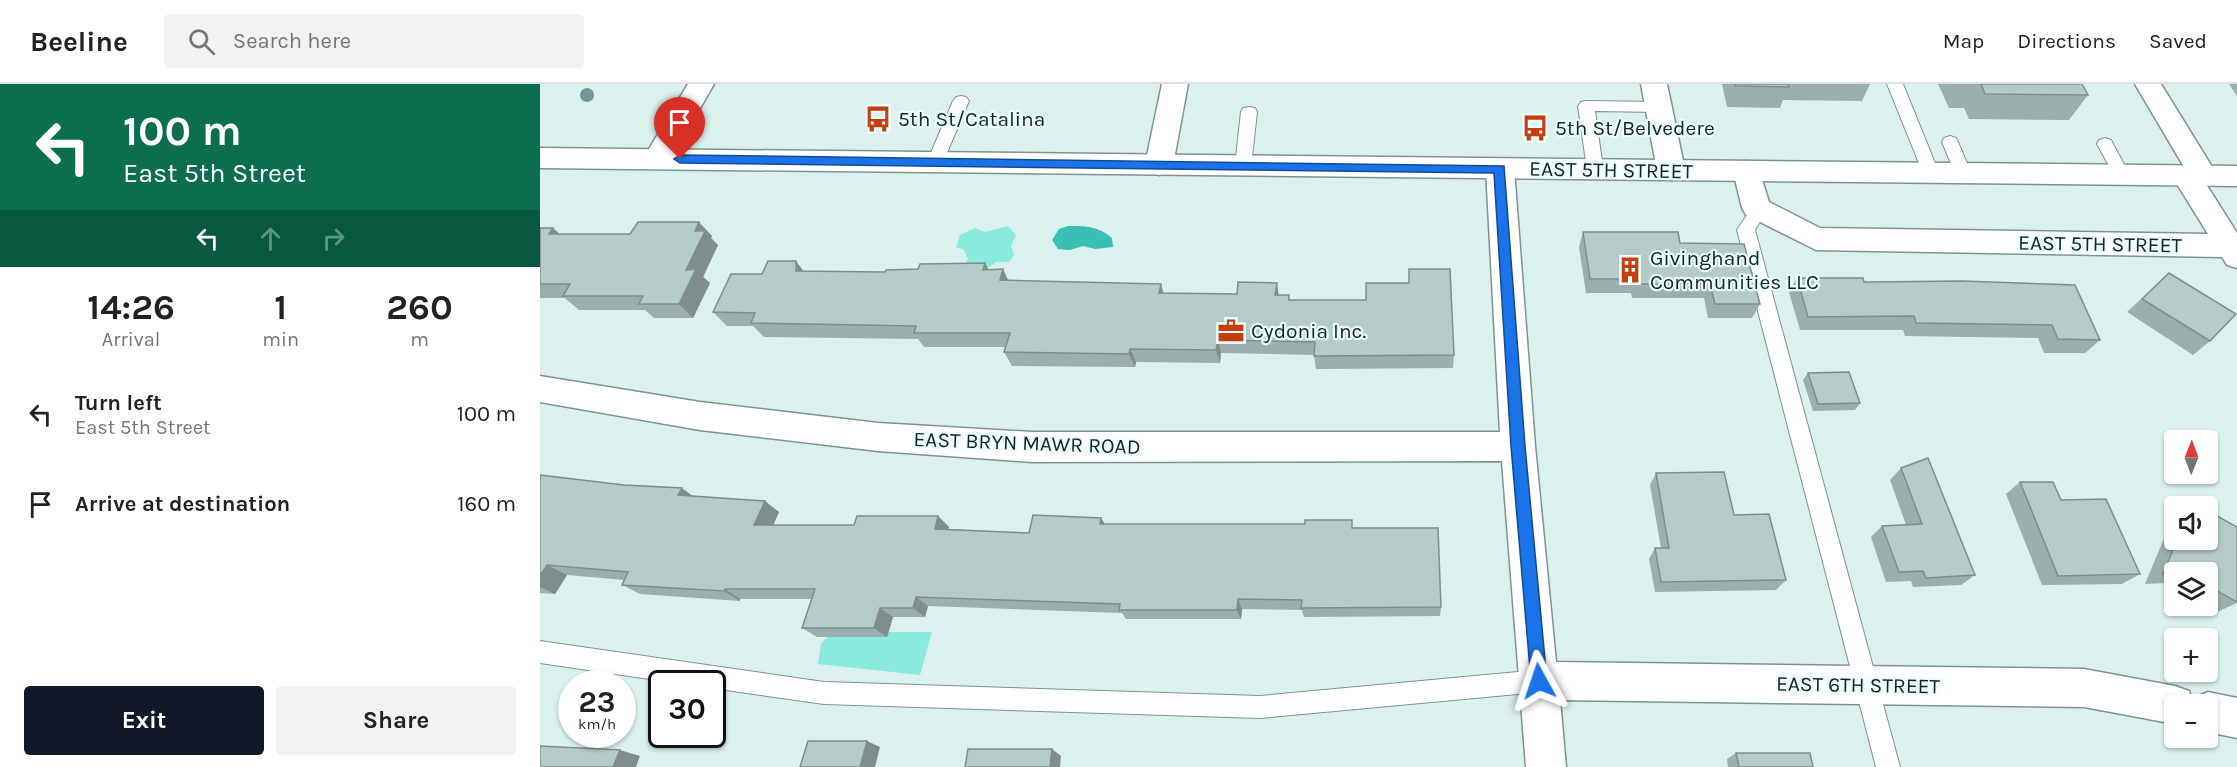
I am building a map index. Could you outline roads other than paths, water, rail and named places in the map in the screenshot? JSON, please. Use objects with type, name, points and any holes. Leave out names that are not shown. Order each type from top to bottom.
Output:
[{"type":"street","points":[[657,159],[701,84]]},
{"type":"street","points":[[1159,165],[1175,84]]},
{"type":"street","points":[[2148,84],[2235,250]]},
{"type":"street","points":[[1656,95],[1671,170]]},
{"type":"street","name":"EAST 5TH STREET","points":[[540,158],[2237,176]]},
{"type":"street","points":[[1500,169],[1518,446],[1546,767]]},
{"type":"street","points":[[1747,171],[1756,208],[1759,210]]},
{"type":"street","name":"EAST 5TH STREET","points":[[1759,210],[1816,239],[2235,250]]},
{"type":"street","name":"EAST BRYN MAWR ROAD","points":[[540,389],[700,416],[878,437],[1008,445],[1518,446]]},
{"type":"street","name":"EAST 6TH STREET","points":[[1539,681],[2084,688],[2164,703]]},
{"type":"street","points":[[2218,714],[2237,718]]},
{"type":"lane","points":[[1895,84],[1930,173]]},
{"type":"lane","points":[[1595,170],[1586,106],[1656,95]]},
{"type":"lane","points":[[934,162],[961,102]]},
{"type":"lane","points":[[1243,166],[1249,112]]},
{"type":"lane","points":[[1950,142],[1963,173]]},
{"type":"lane","points":[[2105,144],[2122,175]]},
{"type":"lane","points":[[1759,210],[1746,230],[1888,767]]},
{"type":"lane","points":[[540,652],[824,693],[1260,707],[1539,681]]},
{"type":"place","name":"5th St/Catalina","points":[[878,119]]},
{"type":"place","name":"5th St/Belvedere","points":[[1535,128]]},
{"type":"place","name":"Givinghand Communities LLC","points":[[1630,270]]},
{"type":"place","name":"Cydonia Inc.","points":[[1231,331]]}]
